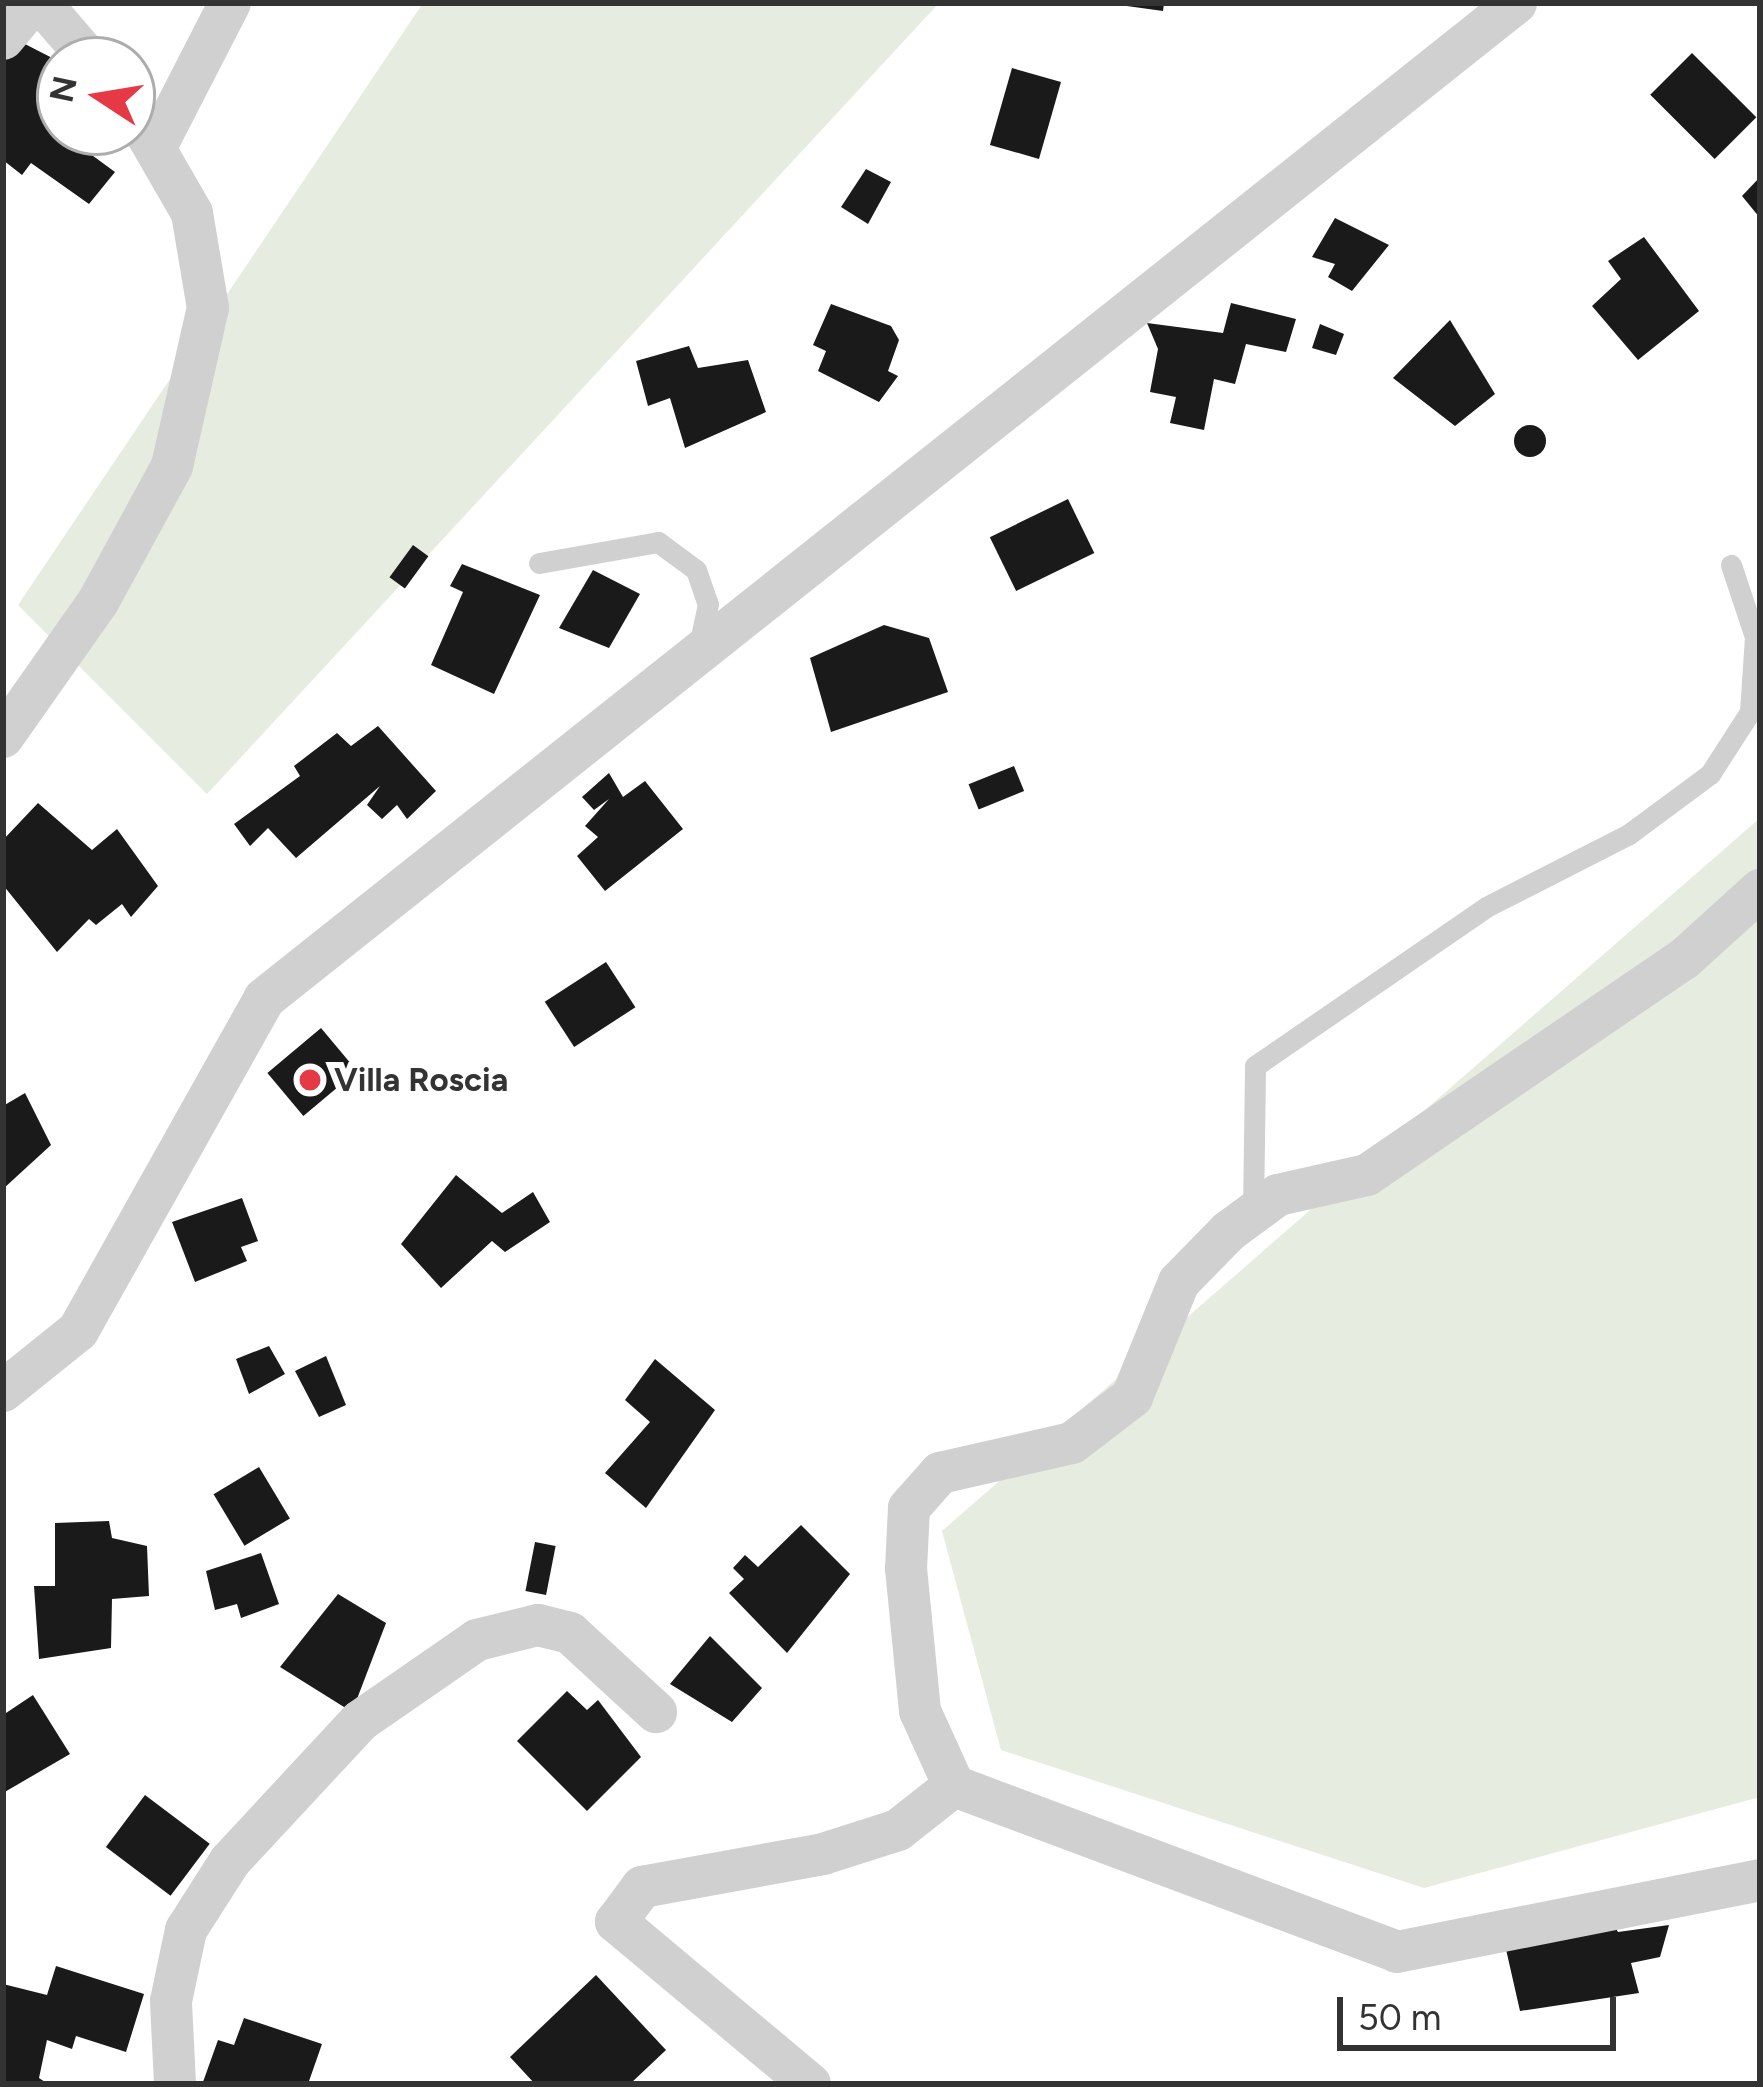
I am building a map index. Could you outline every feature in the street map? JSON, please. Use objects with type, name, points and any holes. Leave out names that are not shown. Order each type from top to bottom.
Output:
[{"type":"street","points":[[3,39],[37,3],[68,36]]},
{"type":"street","points":[[156,109],[230,3]]},
{"type":"street","points":[[3,1391],[78,1331],[264,999],[1516,3]]},
{"type":"street","points":[[3,737],[98,602],[172,466],[208,308],[192,213],[156,146]]},
{"type":"street","points":[[1760,890],[1684,958],[1366,1175],[1278,1195],[1253,1214],[1179,1282],[1132,1397],[1072,1443],[940,1473],[910,1508],[920,1711],[954,1786],[1397,1952],[1760,1880]]},
{"type":"street","points":[[175,2084],[171,2001],[186,1930],[230,1861],[360,1721],[477,1640],[538,1625],[570,1633],[656,1712]]},
{"type":"street","points":[[810,2084],[616,1922],[642,1887],[842,1848],[898,1829],[954,1786]]},
{"type":"lane","points":[[539,563],[658,542],[696,570],[708,604],[696,658]]},
{"type":"lane","points":[[1253,1214],[1255,1066],[1486,907],[1629,834],[1710,774],[1750,712],[1755,637],[1731,565]]},
{"type":"shaded area","points":[[423,3],[939,3],[207,794],[18,605]]},
{"type":"shaded area","points":[[1760,818],[1760,1797],[1424,1888],[1001,1750],[942,1531]]},
{"type":"building","points":[[1105,3],[1164,3],[1163,11]]},
{"type":"building","points":[[23,43],[36,50],[36,156],[93,156],[115,172],[89,204],[31,163],[22,175],[3,160],[3,62]]},
{"type":"building","points":[[1692,53],[1756,117],[1715,159],[1650,95]]},
{"type":"building","points":[[1012,68],[1061,82],[1039,159],[990,145]]},
{"type":"building","points":[[866,169],[891,182],[868,224],[841,207]]},
{"type":"building","points":[[1760,177],[1760,218],[1742,196]]},
{"type":"building","points":[[1335,218],[1389,245],[1352,291],[1328,277],[1335,264],[1312,257]]},
{"type":"building","points":[[1644,237],[1699,311],[1638,360],[1592,306],[1621,279],[1608,261]]},
{"type":"building","points":[[1231,303],[1296,319],[1286,352],[1246,344],[1235,384],[1214,379],[1204,430],[1170,423],[1176,397],[1150,392],[1158,349],[1147,323],[1223,333]]},
{"type":"building","points":[[831,304],[891,326],[899,340],[888,371],[898,376],[879,402],[818,371],[826,351],[813,345]]},
{"type":"building","points":[[1450,320],[1495,394],[1455,426],[1393,378]]},
{"type":"building","points":[[1320,324],[1344,334],[1336,355],[1312,348]]},
{"type":"building","points":[[689,346],[698,368],[748,360],[766,412],[685,448],[670,398],[648,406],[636,361]]},
{"type":"building","points":[[1530,425],[1541,430],[1546,441],[1541,452],[1530,457],[1519,452],[1514,441],[1519,430]]},
{"type":"building","points":[[1068,499],[1094,553],[1016,591],[990,537]]},
{"type":"building","points":[[413,545],[428,556],[405,589],[389,577]]},
{"type":"building","points":[[462,564],[540,595],[494,694],[431,665],[463,592],[450,586]]},
{"type":"building","points":[[593,570],[640,594],[609,648],[559,628]]},
{"type":"building","points":[[884,625],[929,638],[948,692],[831,732],[810,658]]},
{"type":"building","points":[[378,726],[436,791],[407,819],[397,805],[382,819],[367,805],[380,786],[296,858],[268,828],[250,846],[234,824],[300,776],[294,766],[337,733],[351,746]]},
{"type":"building","points":[[1014,766],[1024,791],[979,809],[969,784]]},
{"type":"building","points":[[609,773],[623,797],[645,781],[683,829],[605,891],[577,856],[598,837],[585,826],[609,799],[594,810],[582,797]]},
{"type":"building","points":[[38,803],[92,850],[117,829],[158,886],[131,917],[122,904],[96,925],[89,919],[57,952],[3,885],[3,840]]},
{"type":"building","points":[[606,962],[635,1007],[574,1047],[545,1002]]},
{"type":"building","name":"Villa Roscia","points":[[321,1028],[357,1071],[303,1116],[267,1073]]},
{"type":"building","points":[[25,1093],[51,1145],[3,1189],[3,1106]]},
{"type":"building","points":[[456,1175],[502,1213],[533,1192],[550,1222],[505,1252],[492,1241],[441,1288],[401,1244]]},
{"type":"building","points":[[242,1198],[258,1241],[241,1247],[247,1261],[195,1282],[172,1222]]},
{"type":"building","points":[[269,1346],[285,1374],[249,1394],[236,1359]]},
{"type":"building","points":[[326,1356],[346,1405],[319,1417],[295,1371]]},
{"type":"building","points":[[655,1359],[715,1410],[646,1508],[605,1473],[650,1422],[625,1400]]},
{"type":"building","points":[[259,1467],[290,1518],[244,1546],[214,1494]]},
{"type":"building","points":[[109,1521],[112,1538],[147,1546],[149,1596],[112,1599],[111,1648],[39,1659],[34,1586],[55,1586],[55,1523]]},
{"type":"building","points":[[801,1525],[850,1574],[787,1653],[729,1593],[744,1579],[733,1568],[745,1555],[758,1567]]},
{"type":"building","points":[[535,1542],[556,1546],[546,1595],[525,1591]]},
{"type":"building","points":[[261,1553],[279,1604],[241,1618],[237,1604],[215,1610],[206,1571]]},
{"type":"building","points":[[338,1594],[386,1623],[352,1712],[280,1667]]},
{"type":"building","points":[[710,1636],[762,1688],[732,1722],[670,1684]]},
{"type":"building","points":[[567,1691],[587,1710],[598,1700],[641,1757],[587,1811],[517,1741]]},
{"type":"building","points":[[33,1695],[70,1754],[3,1793],[3,1715]]},
{"type":"building","points":[[145,1795],[210,1844],[171,1896],[106,1847]]},
{"type":"building","points":[[1612,1922],[1618,1932],[1669,1925],[1660,1957],[1631,1963],[1639,1993],[1520,2011],[1505,1945]]},
{"type":"building","points":[[56,1966],[144,1994],[126,2052],[76,2036],[72,2049],[47,2040],[39,2078],[48,2084],[3,2084],[3,1984],[47,1995]]},
{"type":"building","points":[[596,1975],[666,2050],[630,2084],[535,2084],[510,2057]]},
{"type":"building","points":[[244,2018],[322,2044],[308,2084],[203,2082],[218,2040],[234,2045]]},
{"type":"place","name":"Villa Roscia","points":[[310,1080]]}]
